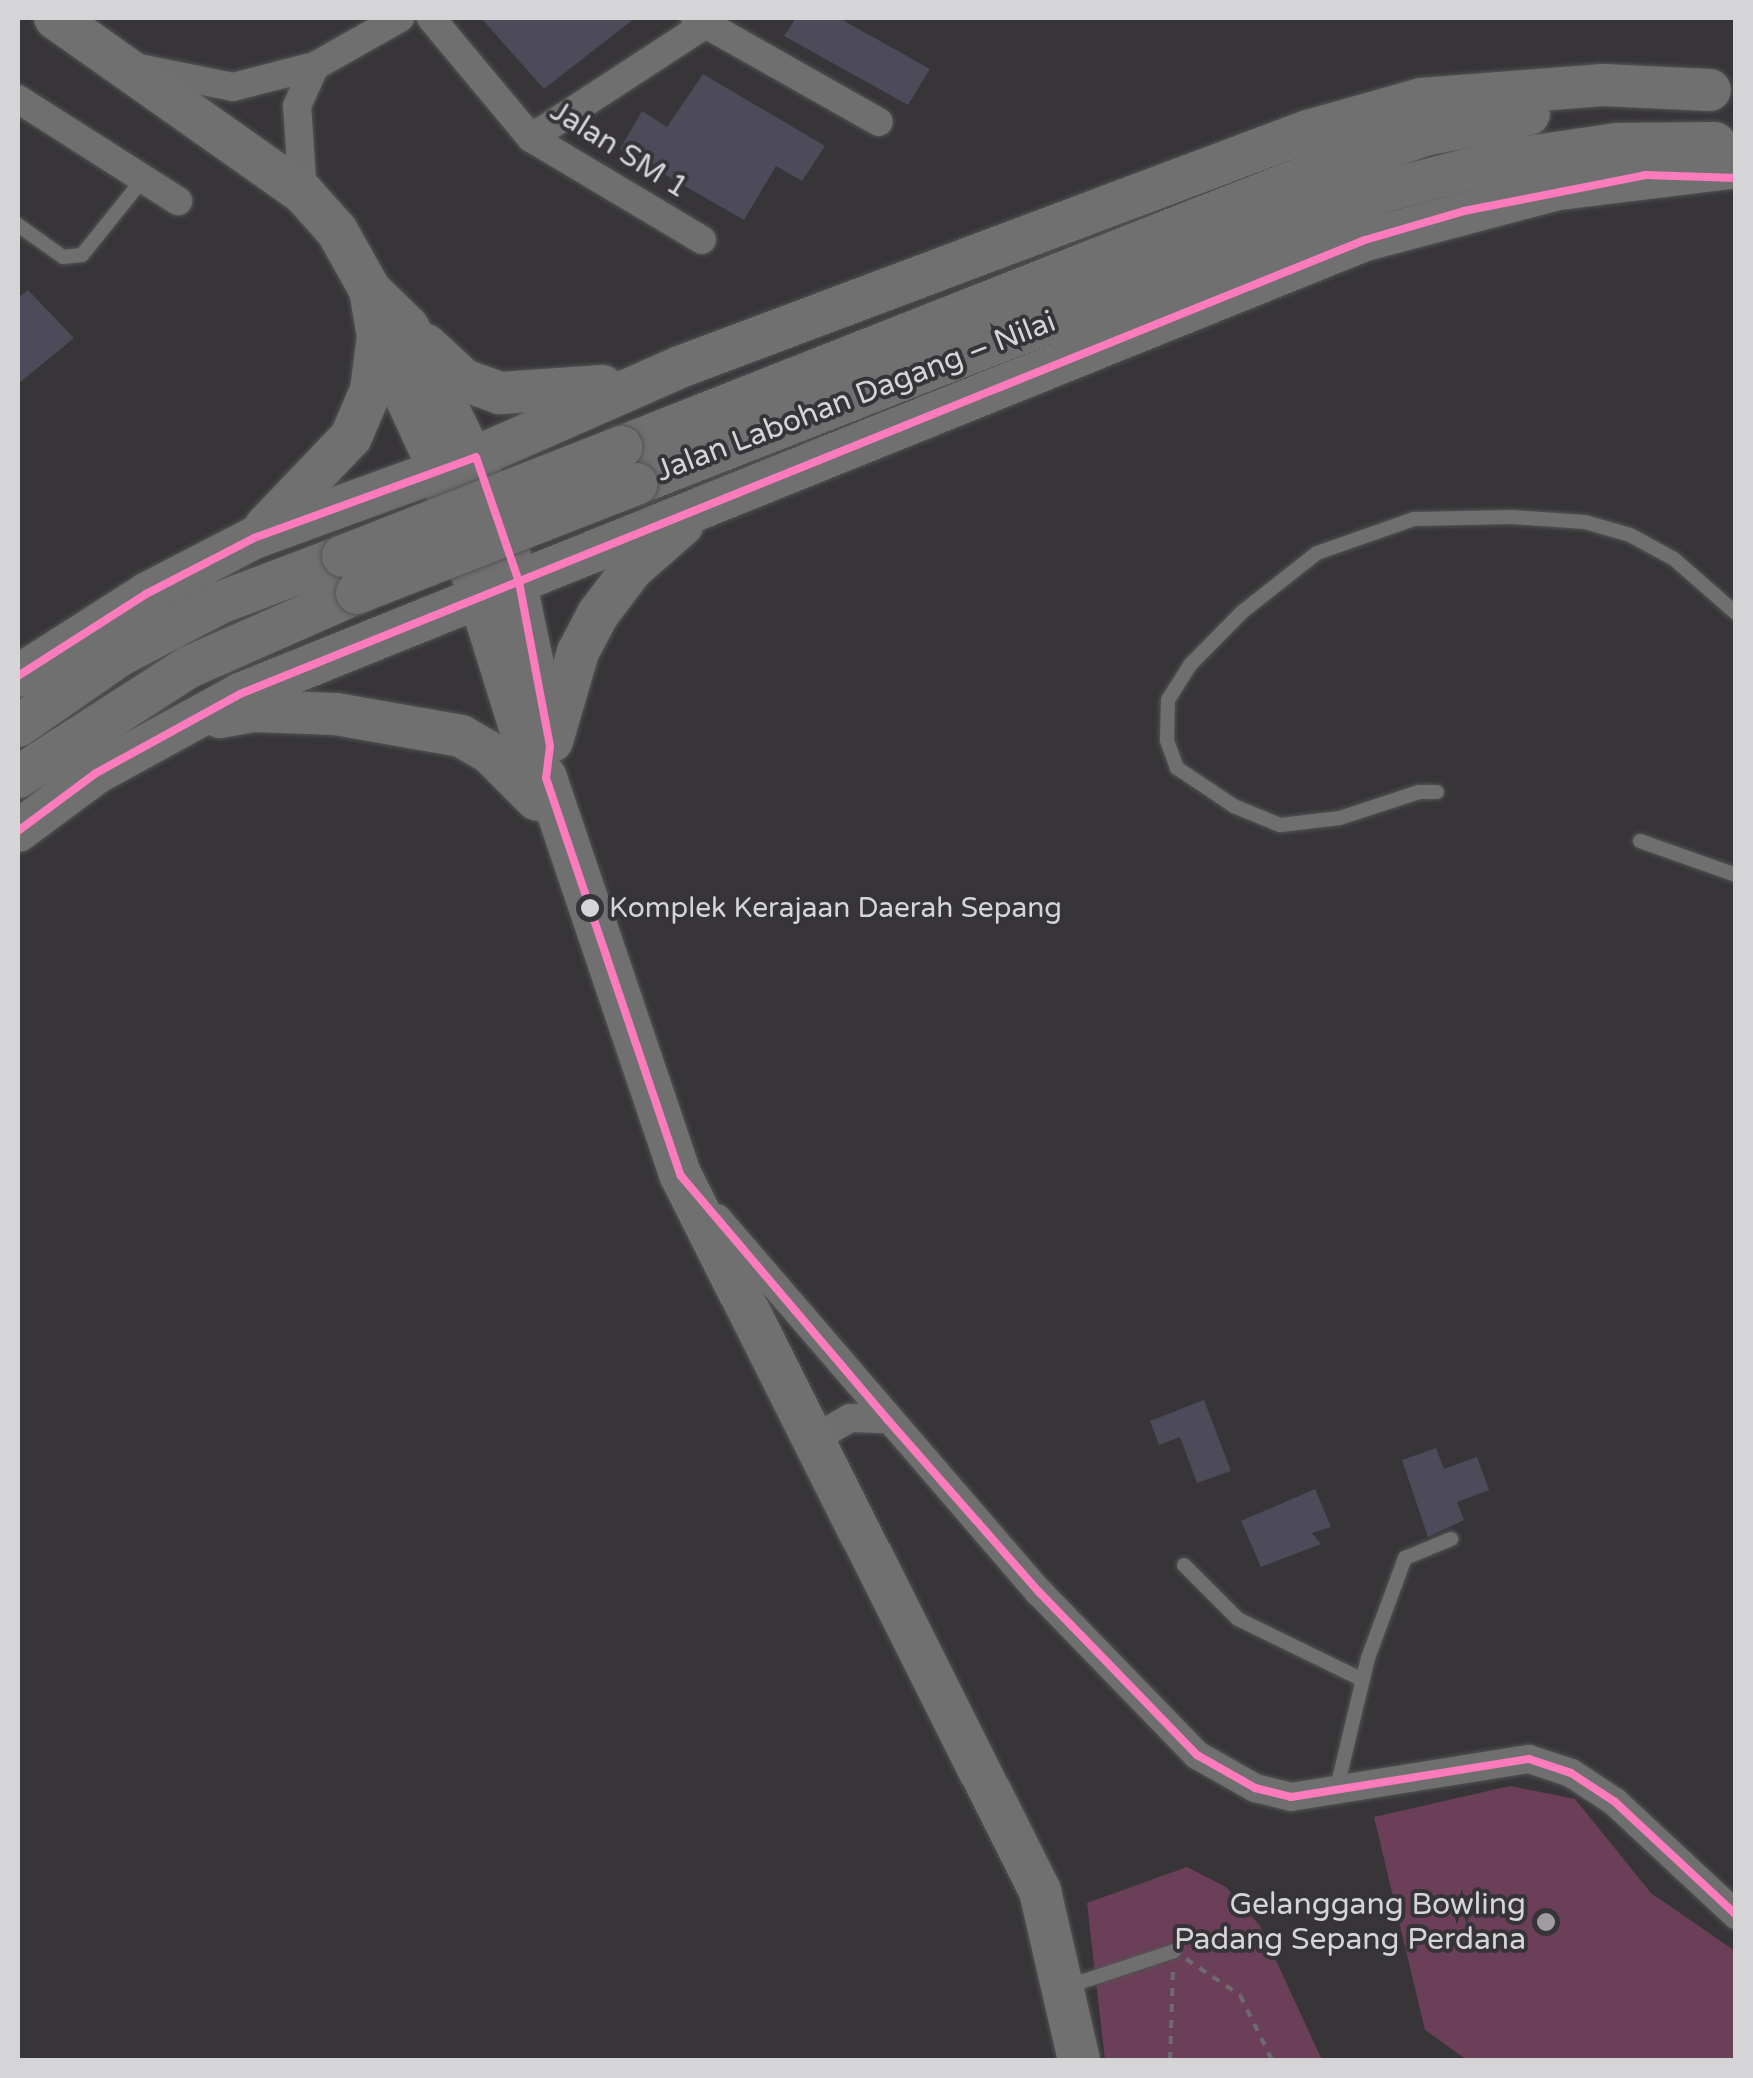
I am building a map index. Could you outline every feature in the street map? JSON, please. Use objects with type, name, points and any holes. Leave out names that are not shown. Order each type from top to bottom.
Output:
[{"type":"main road","points":[[55,18],[304,193],[337,231],[393,332],[458,464],[501,589],[528,754],[548,762]]},
{"type":"main road","points":[[18,676],[146,594],[254,538],[458,464],[680,368],[1308,131],[1421,99],[1603,84],[1723,90]]},
{"type":"main road","name":"Jalan Labohan Dagang ‒ Nilai","points":[[18,777],[189,667],[350,574],[628,465],[1426,134],[1723,90]]},
{"type":"main road","name":"Jalan Labohan Dagang ‒ Nilai","points":[[628,465],[1380,192],[1501,160],[1617,144],[1736,142]]},
{"type":"main road","points":[[18,831],[173,726],[589,550],[735,495],[1365,240],[1558,190],[1736,167]]},
{"type":"main road","points":[[393,332],[464,380],[500,394],[580,392],[680,368]]},
{"type":"main road","points":[[254,538],[351,436],[393,332]]},
{"type":"main road","points":[[539,430],[515,461],[510,491],[525,527],[549,548],[589,550]]},
{"type":"main road","points":[[372,495],[418,516],[437,544],[444,578],[438,596],[415,624]]},
{"type":"main road","points":[[735,495],[677,528],[632,569],[598,614],[578,652],[548,762],[562,832],[681,1176],[1040,1891],[1066,1987],[1079,2060]]},
{"type":"main road","name":"Jalan Labohan Dagang ‒ Nilai","points":[[18,726],[120,654],[222,602],[350,574]]},
{"type":"main road","points":[[173,726],[253,711],[336,714],[461,736],[517,776],[562,832]]},
{"type":"street","points":[[114,63],[233,88],[315,66],[400,18]]},
{"type":"street","name":"Jalan SM 1","points":[[430,18],[531,138],[702,240]]},
{"type":"street","points":[[531,138],[699,22],[879,122]]},
{"type":"street","points":[[304,193],[297,106],[315,66]]},
{"type":"street","points":[[18,98],[178,201]]},
{"type":"street","points":[[681,1176],[1039,1592],[1197,1755],[1255,1788],[1291,1797],[1336,1795],[1529,1759],[1572,1773],[1615,1802],[1736,1915]]},
{"type":"street","points":[[814,1439],[850,1418],[887,1419]]},
{"type":"lane","points":[[18,225],[64,257],[82,255],[144,179]]},
{"type":"lane","points":[[1438,792],[1418,792],[1340,818],[1280,825],[1234,806],[1177,768],[1167,740],[1168,700],[1190,665],[1242,612],[1317,553],[1414,520],[1585,522],[1674,559],[1736,613]]},
{"type":"lane","points":[[1640,841],[1736,875]]},
{"type":"lane","points":[[1336,1795],[1363,1680],[1405,1558],[1450,1539]]},
{"type":"lane","points":[[1184,1565],[1238,1618],[1363,1680]]},
{"type":"lane","points":[[1066,1987],[1174,1951]]},
{"type":"path","points":[[1170,2060],[1174,1951]]},
{"type":"path","points":[[1174,1951],[1240,1995],[1272,2060]]},
{"type":"shaded area","name":"Gelanggang Bowling Padang Sepang Perdana","points":[[1510,1786],[1575,1799],[1651,1893],[1735,1951],[1735,2060],[1467,2060],[1425,2030],[1374,1817]]},
{"type":"shaded area","points":[[1187,1867],[1226,1887],[1260,1926],[1322,2060],[1105,2060],[1087,1903]]},
{"type":"building","points":[[481,18],[635,18],[544,89]]},
{"type":"building","points":[[796,18],[839,18],[930,69],[908,105],[784,36]]},
{"type":"building","points":[[703,74],[825,146],[802,181],[776,166],[744,220],[620,149],[642,111],[667,127]]},
{"type":"building","points":[[28,290],[74,338],[18,384],[18,298]]},
{"type":"building","points":[[1204,1400],[1231,1471],[1197,1483],[1180,1437],[1159,1445],[1150,1421]]},
{"type":"building","points":[[1436,1448],[1444,1469],[1477,1457],[1489,1490],[1457,1502],[1464,1520],[1428,1537],[1402,1460]]},
{"type":"building","points":[[1315,1489],[1331,1527],[1312,1533],[1321,1544],[1261,1567],[1241,1521]]},
{"type":"transit line","points":[[18,831],[96,773],[240,694],[1365,240],[1464,211],[1645,175],[1736,178]]},
{"type":"transit line","points":[[18,676],[146,594],[254,538],[476,457],[519,582],[550,746],[546,778],[681,1176],[887,1419],[1039,1592],[1197,1755],[1255,1788],[1291,1797],[1529,1759],[1571,1773],[1615,1802],[1736,1915]]},
{"type":"place","name":"Komplek Kerajaan Daerah Sepang","points":[[590,908]]},
{"type":"place","name":"Gelanggang Bowling Padang Sepang Perdana","points":[[1546,1922]]}]
